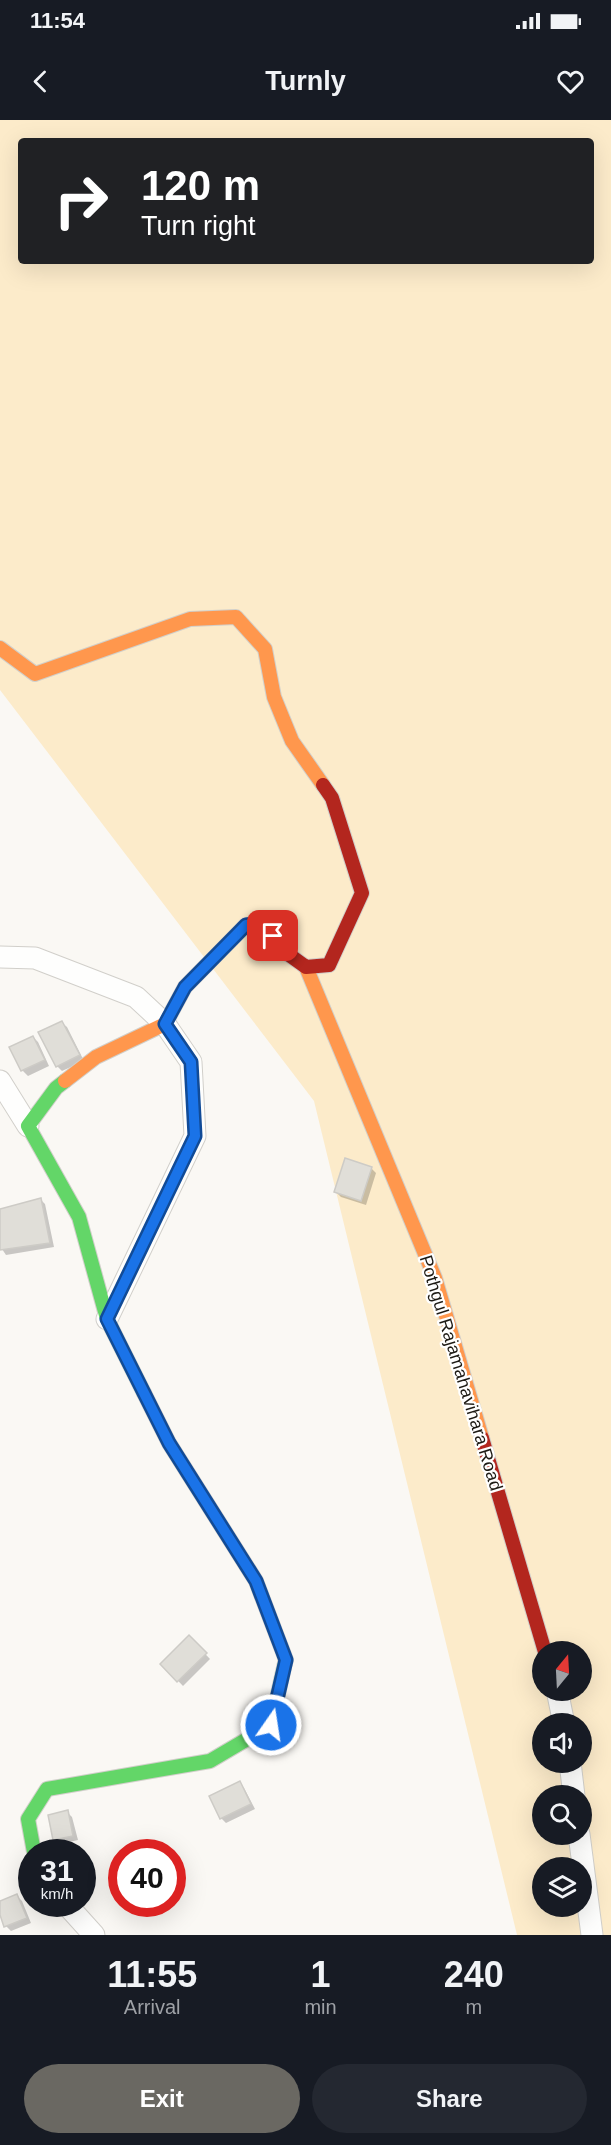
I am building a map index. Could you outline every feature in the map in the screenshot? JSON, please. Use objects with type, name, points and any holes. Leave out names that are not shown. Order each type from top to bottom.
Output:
[{"type":"street","points":[[0,648],[35,674],[190,619],[236,617],[265,649],[274,697],[292,741],[332,798],[362,893],[329,965],[306,968],[281,949],[266,923],[246,925],[185,987],[165,1024],[96,1056],[56,1088],[28,1125]]},
{"type":"street","points":[[0,957],[35,958],[136,997],[165,1024],[191,1062],[195,1136],[107,1319]]},
{"type":"street","name":"Pothgul Rajamahavihara Road","points":[[306,968],[435,1278],[542,1641]]},
{"type":"street","points":[[0,1081],[28,1125],[79,1217],[107,1319],[169,1443],[256,1581],[286,1660],[271,1725],[210,1761],[47,1789],[28,1819],[32,1839]]},
{"type":"street","points":[[580,1845],[592,1935]]},
{"type":"street","points":[[78,1917],[94,1935]]},
{"type":"shaded area","points":[[0,120],[611,120],[611,1935],[517,1935],[314,1101],[0,690]]},
{"type":"building","points":[[62,1021],[80,1055],[56,1067],[38,1032]]},
{"type":"building","points":[[33,1036],[45,1060],[21,1071],[9,1047]]},
{"type":"building","points":[[345,1158],[372,1167],[361,1201],[334,1192]]},
{"type":"building","points":[[41,1198],[50,1243],[0,1250],[0,1209]]},
{"type":"building","points":[[189,1635],[207,1653],[177,1682],[160,1664]]},
{"type":"building","points":[[240,1781],[251,1804],[220,1819],[209,1796]]},
{"type":"building","points":[[68,1810],[73,1836],[53,1839],[48,1815]]},
{"type":"building","points":[[17,1894],[18,1917],[27,1918],[4,1927],[0,1915],[0,1901]]},
{"type":"traffic: fast","points":[[65,1081],[56,1088],[28,1126],[79,1217],[107,1319],[144,1393]]},
{"type":"traffic: fast","points":[[32,1839],[28,1819],[47,1789],[210,1761],[271,1725],[285,1663]]},
{"type":"traffic: slow","points":[[0,648],[35,674],[190,619],[236,617],[265,649],[274,697],[292,741],[323,785]]},
{"type":"traffic: slow","points":[[65,1081],[96,1057],[165,1024],[185,987],[243,928]]},
{"type":"traffic: slow","points":[[306,967],[435,1278],[482,1438]]},
{"type":"traffic: slow","points":[[144,1393],[169,1443],[256,1581],[286,1660],[285,1663]]},
{"type":"traffic: jam","points":[[243,928],[246,925],[266,923],[281,949],[306,967],[329,965],[362,893],[332,798],[323,785]]},
{"type":"traffic: jam","points":[[482,1438],[542,1641]]},
{"type":"route","points":[[271,1725],[286,1660],[256,1581],[169,1443],[107,1319],[195,1136],[191,1062],[165,1024],[185,987],[246,925],[266,923],[273,936]]}]
